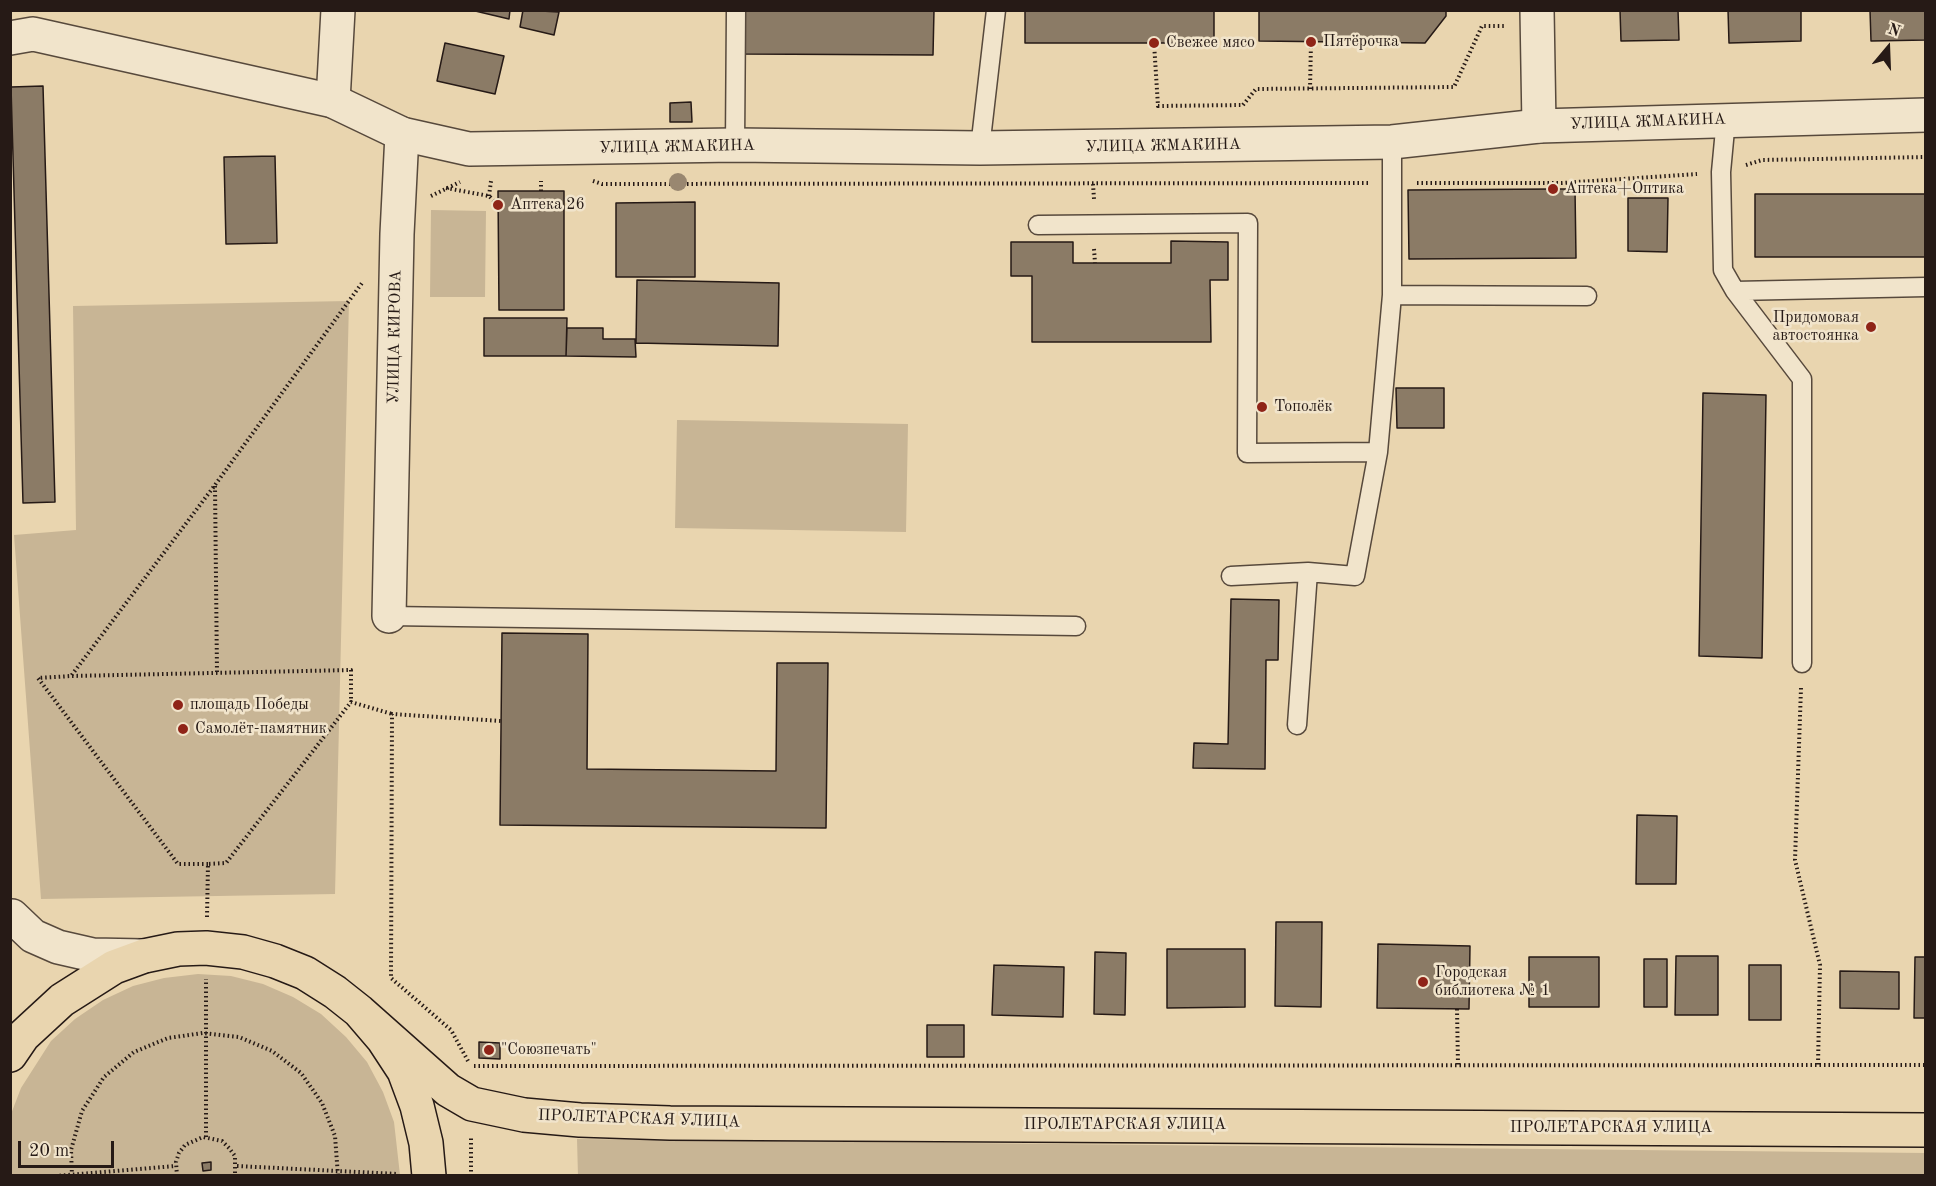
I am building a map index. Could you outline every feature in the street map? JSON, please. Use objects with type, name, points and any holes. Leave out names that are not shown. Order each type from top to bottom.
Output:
[{"type":"main road","points":[[10,1054],[23,1036],[62,1000],[114,967],[144,956],[178,949],[206,948],[243,952],[305,973],[359,1011],[383,1040],[404,1071],[417,1106],[426,1143],[429,1176]]},
{"type":"main road","name":"ПРОЛЕТАРСКАЯ УЛИЦА","points":[[359,1011],[448,1090],[472,1104],[524,1115],[670,1123],[1926,1130]]},
{"type":"street","points":[[333,101],[338,10]]},
{"type":"street","points":[[1537,18],[1539,126]]},
{"type":"street","points":[[10,38],[33,34],[333,101],[402,134]]},
{"type":"street","name":"УЛИЦА ЖМАКИНА","points":[[402,134],[469,149],[735,145],[980,148],[1392,142],[1539,126],[1926,115]]},
{"type":"street","name":"УЛИЦА КИРОВА","points":[[389,616],[397,234],[402,134]]},
{"type":"street","points":[[11,914],[33,936],[58,947],[93,955],[144,956]]},
{"type":"lane","points":[[735,145],[736,10]]},
{"type":"lane","points":[[980,148],[996,10]]},
{"type":"lane","points":[[1726,119],[1722,172],[1723,270],[1735,291],[1802,379],[1802,663]]},
{"type":"lane","points":[[1231,576],[1308,572],[1355,576],[1378,452],[1392,295],[1392,142]]},
{"type":"lane","points":[[1038,225],[1248,223],[1246,453],[1378,452]]},
{"type":"lane","points":[[1735,291],[1926,287]]},
{"type":"lane","points":[[1392,295],[1587,296]]},
{"type":"lane","points":[[1297,725],[1308,572]]},
{"type":"lane","points":[[389,616],[1076,626]]},
{"type":"path","points":[[1243,105],[1256,89],[1454,87],[1482,26],[1537,18]]},
{"type":"path","points":[[1310,89],[1311,42]]},
{"type":"path","points":[[582,178],[602,184],[1562,183],[1722,172],[1762,160],[1926,157]]},
{"type":"path","points":[[71,676],[215,485],[421,201],[465,179]]},
{"type":"path","points":[[1553,189],[1562,183]]},
{"type":"path","points":[[446,188],[489,196],[498,205]]},
{"type":"path","points":[[215,485],[217,673]]},
{"type":"path","points":[[1802,663],[1795,860],[1820,965],[1818,1065]]},
{"type":"path","points":[[351,670],[351,702],[226,863],[178,864],[38,678],[71,676],[351,670]]},
{"type":"path","points":[[351,702],[392,714],[501,721]]},
{"type":"path","points":[[392,714],[392,978],[452,1030],[471,1066],[471,1176]]},
{"type":"path","points":[[206,1137],[208,864]]},
{"type":"path","points":[[1457,1009],[1458,1065]]},
{"type":"path","points":[[72,1175],[71,1150],[82,1112],[104,1077],[134,1052],[168,1038],[206,1033],[239,1037],[272,1051],[301,1073],[322,1103],[335,1136],[338,1173]]},
{"type":"path","points":[[471,1066],[1926,1065]]},
{"type":"path","points":[[177,1176],[176,1166],[185,1145],[193,1140],[206,1137],[222,1141],[229,1148],[237,1166],[235,1176]]},
{"type":"path","points":[[56,1176],[176,1166]]},
{"type":"path","points":[[237,1166],[409,1175]]},
{"type":"shaded area","points":[[431,210],[486,211],[485,297],[430,297]]},
{"type":"shaded area","points":[[349,301],[335,894],[41,899],[14,535],[76,530],[73,306]]},
{"type":"shaded area","points":[[677,420],[908,424],[906,532],[675,528]]},
{"type":"shaded area","points":[[198,974],[231,976],[263,984],[293,997],[321,1014],[346,1037],[367,1062],[383,1092],[394,1122],[400,1175],[11,1176],[11,1114],[21,1088],[51,1041],[75,1019],[103,1000],[133,986],[164,978]]},
{"type":"shaded area","points":[[577,1139],[1925,1153],[1926,1175],[578,1176]]},
{"type":"building","points":[[471,10],[510,10],[509,19]]},
{"type":"building","points":[[523,10],[559,12],[554,35],[520,27]]},
{"type":"building","points":[[745,10],[934,10],[933,55],[745,54]]},
{"type":"building","points":[[1025,10],[1214,10],[1214,43],[1025,43]]},
{"type":"building","points":[[1259,10],[1446,10],[1446,16],[1425,43],[1259,41]]},
{"type":"building","points":[[1620,10],[1678,10],[1679,40],[1621,41]]},
{"type":"building","points":[[1728,10],[1801,10],[1801,41],[1729,43]]},
{"type":"building","points":[[1870,10],[1926,10],[1926,40],[1871,41]]},
{"type":"building","points":[[445,43],[504,56],[495,94],[437,81]]},
{"type":"building","points":[[43,86],[55,502],[23,503],[11,87]]},
{"type":"building","points":[[691,102],[692,122],[670,122],[670,103]]},
{"type":"building","points":[[275,156],[277,243],[226,244],[224,157]]},
{"type":"building","points":[[1575,189],[1576,258],[1409,259],[1408,190]]},
{"type":"building","points":[[498,191],[564,191],[564,310],[499,310]]},
{"type":"building","points":[[1755,194],[1926,194],[1926,257],[1755,257]]},
{"type":"building","points":[[1628,198],[1668,198],[1667,252],[1628,251]]},
{"type":"building","points":[[695,202],[695,277],[616,277],[616,203]]},
{"type":"building","points":[[1171,241],[1228,242],[1228,280],[1210,280],[1211,342],[1032,342],[1032,276],[1011,276],[1011,242],[1073,242],[1073,263],[1171,263]]},
{"type":"building","points":[[637,280],[779,283],[778,346],[636,343]]},
{"type":"building","points":[[484,318],[567,318],[566,356],[484,356]]},
{"type":"building","points":[[567,328],[603,328],[603,339],[635,339],[636,357],[566,356]]},
{"type":"building","points":[[1396,388],[1444,388],[1444,428],[1397,428]]},
{"type":"building","points":[[1703,393],[1766,395],[1762,658],[1699,656]]},
{"type":"building","points":[[1231,599],[1279,600],[1278,660],[1266,660],[1265,769],[1193,768],[1194,743],[1228,744]]},
{"type":"building","points":[[502,633],[588,634],[587,769],[776,771],[777,663],[828,663],[826,828],[500,825]]},
{"type":"building","points":[[1637,815],[1677,816],[1676,884],[1636,884]]},
{"type":"building","points":[[1276,922],[1322,922],[1321,1007],[1275,1006]]},
{"type":"building","points":[[1378,944],[1470,946],[1469,1009],[1377,1008]]},
{"type":"building","points":[[1167,949],[1245,949],[1245,1007],[1167,1008]]},
{"type":"building","points":[[1095,952],[1126,953],[1125,1015],[1094,1014]]},
{"type":"building","points":[[1676,956],[1718,956],[1718,1015],[1675,1015]]},
{"type":"building","points":[[1529,957],[1599,957],[1599,1007],[1529,1007]]},
{"type":"building","points":[[1915,957],[1926,957],[1926,1018],[1914,1018]]},
{"type":"building","points":[[1644,959],[1667,959],[1667,1007],[1644,1007]]},
{"type":"building","points":[[994,965],[1064,967],[1063,1017],[992,1015]]},
{"type":"building","points":[[1749,965],[1781,965],[1781,1020],[1749,1020]]},
{"type":"building","points":[[1840,971],[1899,972],[1899,1009],[1840,1008]]},
{"type":"building","points":[[927,1025],[964,1025],[964,1057],[927,1057]]},
{"type":"building","name":"\"Союзпечать\"","points":[[479,1042],[500,1043],[500,1059],[479,1058]]},
{"type":"building","points":[[211,1162],[211,1170],[203,1171],[202,1163]]},
{"type":"place","name":"Пятёрочка","points":[[1311,42]]},
{"type":"place","name":"Свежее мясо","points":[[1154,43]]},
{"type":"place","name":"Аптека+Оптика","points":[[1553,189]]},
{"type":"place","name":"Аптека 26","points":[[498,205]]},
{"type":"place","name":"Придомовая автостоянка","points":[[1871,327]]},
{"type":"place","name":"Тополёк","points":[[1262,407]]},
{"type":"place","name":"площадь Победы","points":[[178,705]]},
{"type":"place","name":"Самолёт-памятник","points":[[183,729]]},
{"type":"place","name":"Городская библиотека № 1","points":[[1423,982]]},
{"type":"place","name":"\"Союзпечать\"","points":[[489,1050]]}]
